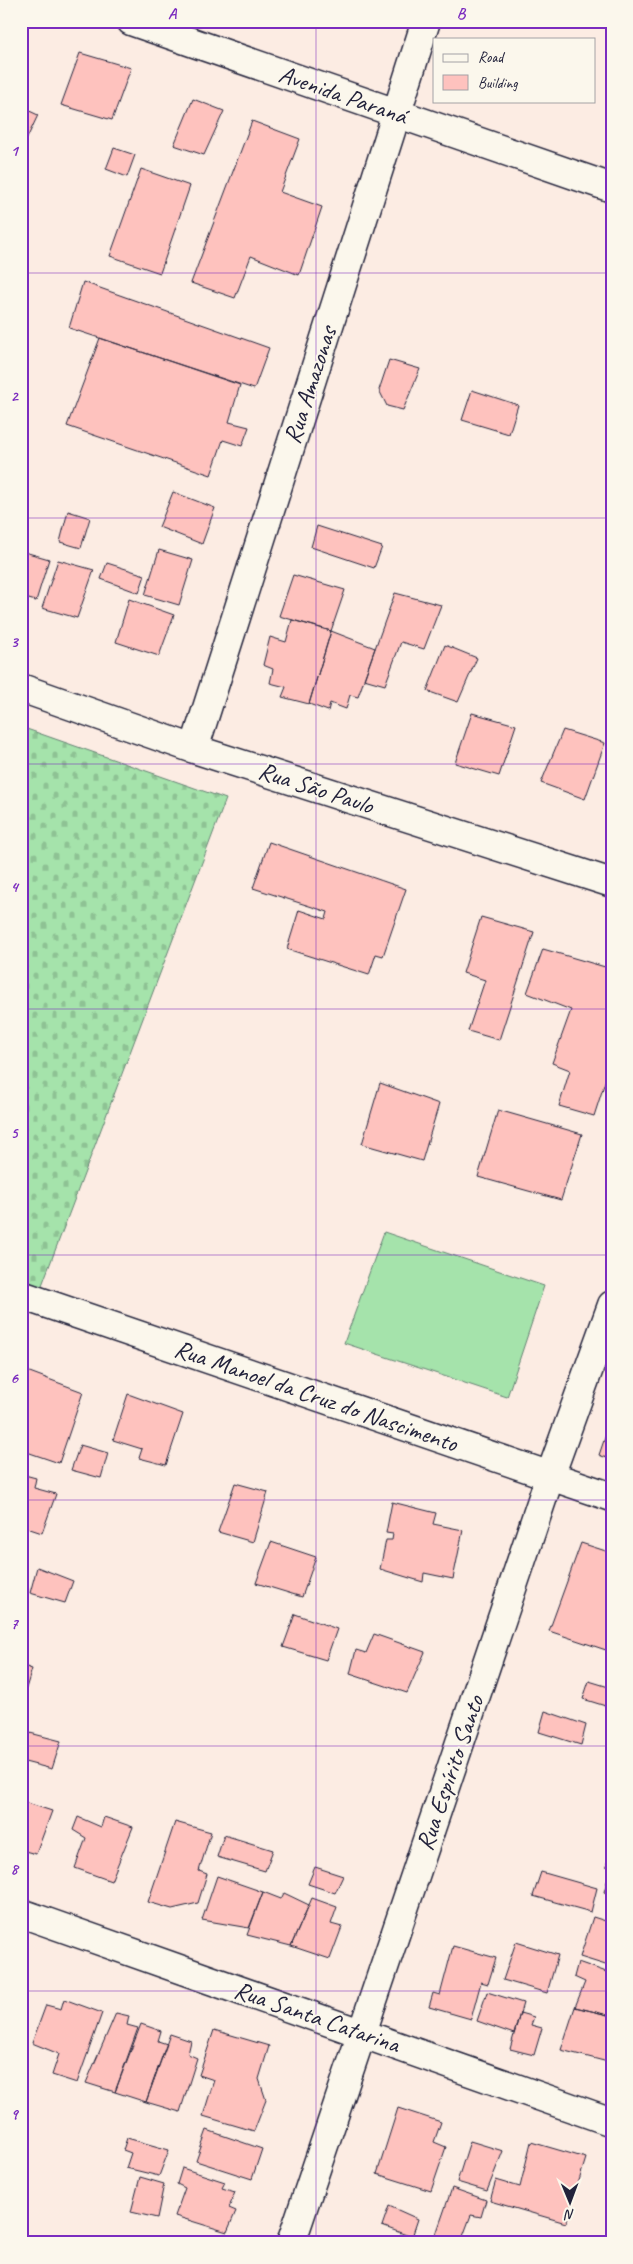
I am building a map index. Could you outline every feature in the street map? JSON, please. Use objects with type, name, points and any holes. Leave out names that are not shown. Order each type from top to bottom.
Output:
[{"type":"street","name":"Avenida Paraná","points":[[131,21],[612,188]]},
{"type":"street","name":"Rua Amazonas","points":[[194,749],[426,21]]},
{"type":"street","name":"Rua São Paulo","points":[[21,688],[194,749],[612,884]]},
{"type":"street","name":"Rua Manoel da Cruz do Nascimento","points":[[21,1295],[612,1497]]},
{"type":"street","name":"Rua Espírito Santo","points":[[291,2243],[550,1476],[612,1305]]},
{"type":"street","name":"Rua Santa Catarina","points":[[21,1914],[612,2122]]},
{"type":"green space","points":[[21,727],[226,799],[39,1293],[21,1287]]},
{"type":"green space","points":[[384,1232],[544,1286],[507,1397],[344,1343]]},
{"type":"building","points":[[80,53],[131,68],[112,120],[61,105]]},
{"type":"building","points":[[193,99],[224,111],[204,155],[174,145]]},
{"type":"building","points":[[21,107],[38,115],[21,151]]},
{"type":"building","points":[[252,121],[300,139],[280,192],[322,207],[299,275],[251,256],[235,298],[191,283]]},
{"type":"building","points":[[114,148],[135,155],[127,177],[106,169]]},
{"type":"building","points":[[141,169],[190,186],[160,273],[110,256]]},
{"type":"building","points":[[83,282],[269,348],[254,389],[69,328]]},
{"type":"building","points":[[100,338],[240,385],[229,422],[249,427],[242,446],[223,440],[211,475],[67,426]]},
{"type":"building","points":[[389,360],[420,369],[403,410],[387,406],[379,390]]},
{"type":"building","points":[[472,390],[518,405],[509,434],[462,420]]},
{"type":"building","points":[[173,492],[215,508],[202,544],[159,527]]},
{"type":"building","points":[[68,511],[90,518],[81,548],[60,542]]},
{"type":"building","points":[[317,526],[382,547],[374,568],[311,547]]},
{"type":"building","points":[[159,550],[193,560],[179,605],[145,595]]},
{"type":"building","points":[[21,551],[49,559],[36,601],[21,597]]},
{"type":"building","points":[[58,560],[94,570],[77,618],[42,608]]},
{"type":"building","points":[[107,563],[145,575],[139,593],[101,579]]},
{"type":"building","points":[[293,575],[345,590],[331,631],[279,616]]},
{"type":"building","points":[[395,593],[441,605],[424,649],[401,642],[385,685],[364,679]]},
{"type":"building","points":[[129,599],[174,615],[159,656],[116,642]]},
{"type":"building","points":[[292,620],[331,631],[309,704],[282,697],[286,687],[270,683],[273,669],[263,665],[270,637],[286,642]]},
{"type":"building","points":[[331,631],[375,648],[358,697],[350,695],[346,709],[330,703],[328,711],[309,704]]},
{"type":"building","points":[[445,645],[477,658],[458,702],[427,691]]},
{"type":"building","points":[[472,713],[516,725],[499,776],[455,763]]},
{"type":"building","points":[[563,730],[605,743],[585,799],[541,783]]},
{"type":"building","points":[[269,842],[406,889],[383,956],[376,954],[369,975],[287,949],[299,910],[326,919],[328,912],[253,888]]},
{"type":"building","points":[[481,917],[534,932],[499,1040],[468,1031],[485,980],[463,973]]},
{"type":"building","points":[[543,949],[612,969],[612,1060],[594,1116],[559,1106],[570,1070],[552,1063],[571,1010],[527,993]]},
{"type":"building","points":[[380,1083],[439,1104],[422,1161],[362,1144]]},
{"type":"building","points":[[498,1110],[582,1134],[561,1200],[478,1177]]},
{"type":"building","points":[[27,1371],[83,1392],[59,1463],[21,1450],[21,1389]]},
{"type":"building","points":[[128,1394],[183,1414],[166,1465],[139,1458],[142,1449],[113,1440]]},
{"type":"building","points":[[612,1417],[612,1460],[599,1455]]},
{"type":"building","points":[[80,1445],[108,1453],[101,1478],[71,1470]]},
{"type":"building","points":[[21,1474],[36,1478],[34,1488],[56,1494],[42,1533],[21,1526]]},
{"type":"building","points":[[235,1483],[268,1492],[253,1542],[218,1532]]},
{"type":"building","points":[[392,1502],[436,1513],[433,1524],[463,1530],[453,1579],[424,1573],[423,1582],[380,1569],[386,1540],[392,1540],[393,1534],[386,1533]]},
{"type":"building","points":[[271,1542],[316,1557],[302,1597],[256,1583]]},
{"type":"building","points":[[581,1543],[612,1553],[612,1652],[549,1631]]},
{"type":"building","points":[[37,1567],[73,1581],[65,1603],[30,1593]]},
{"type":"building","points":[[295,1614],[337,1629],[326,1660],[283,1647]]},
{"type":"building","points":[[374,1634],[425,1652],[407,1693],[350,1674],[356,1650],[366,1653]]},
{"type":"building","points":[[21,1665],[32,1669],[23,1698],[21,1698]]},
{"type":"building","points":[[589,1681],[612,1688],[612,1708],[583,1699]]},
{"type":"building","points":[[545,1711],[586,1725],[581,1745],[539,1732]]},
{"type":"building","points":[[30,1733],[61,1741],[52,1769],[21,1761],[21,1755]]},
{"type":"building","points":[[21,1801],[52,1811],[36,1854],[21,1850]]},
{"type":"building","points":[[78,1817],[101,1827],[104,1817],[133,1827],[111,1881],[75,1868],[86,1838],[73,1830]]},
{"type":"building","points":[[175,1822],[211,1832],[199,1871],[207,1874],[198,1903],[172,1909],[148,1902]]},
{"type":"building","points":[[224,1835],[273,1850],[265,1871],[217,1857]]},
{"type":"building","points":[[612,1848],[612,1868],[606,1866]]},
{"type":"building","points":[[315,1867],[343,1876],[335,1893],[308,1884]]},
{"type":"building","points":[[612,1868],[612,1895],[604,1892]]},
{"type":"building","points":[[541,1872],[597,1888],[591,1912],[533,1896]]},
{"type":"building","points":[[217,1876],[263,1892],[249,1928],[202,1920]]},
{"type":"building","points":[[263,1892],[281,1899],[284,1893],[309,1905],[291,1946],[247,1935]]},
{"type":"building","points":[[312,1898],[337,1907],[331,1924],[342,1927],[330,1959],[291,1946]]},
{"type":"building","points":[[593,1917],[612,1923],[612,1967],[580,1957]]},
{"type":"building","points":[[516,1942],[558,1955],[547,1993],[503,1980]]},
{"type":"building","points":[[453,1946],[496,1958],[488,1984],[481,1982],[471,2019],[429,2007],[433,1993],[440,1995]]},
{"type":"building","points":[[578,1962],[612,1974],[612,2016],[575,2007],[585,1982],[574,1977]]},
{"type":"building","points":[[487,1992],[523,2003],[514,2034],[477,2021]]},
{"type":"building","points":[[64,1999],[102,2013],[77,2083],[52,2075],[59,2054],[32,2043],[46,2005],[61,2009]]},
{"type":"building","points":[[575,2007],[612,2016],[612,2063],[561,2050]]},
{"type":"building","points":[[116,2013],[129,2016],[127,2025],[138,2028],[115,2092],[86,2083]]},
{"type":"building","points":[[520,2013],[534,2017],[531,2025],[542,2028],[534,2055],[510,2049]]},
{"type":"building","points":[[141,2024],[161,2031],[158,2041],[167,2044],[146,2102],[115,2092]]},
{"type":"building","points":[[214,2030],[269,2046],[259,2079],[266,2100],[254,2131],[203,2116],[214,2080],[199,2075]]},
{"type":"building","points":[[170,2034],[191,2041],[188,2054],[197,2058],[180,2112],[146,2102]]},
{"type":"building","points":[[398,2108],[441,2122],[434,2142],[446,2147],[431,2191],[377,2174]]},
{"type":"building","points":[[207,2130],[262,2149],[252,2179],[196,2161]]},
{"type":"building","points":[[127,2138],[169,2150],[159,2176],[126,2168],[131,2153],[123,2150]]},
{"type":"building","points":[[470,2141],[503,2151],[487,2191],[457,2182]]},
{"type":"building","points":[[531,2142],[586,2158],[566,2223],[490,2201],[496,2180],[520,2187]]},
{"type":"building","points":[[182,2168],[225,2182],[222,2188],[235,2192],[229,2208],[236,2211],[227,2232],[175,2216],[185,2188],[177,2184]]},
{"type":"building","points":[[140,2177],[164,2184],[157,2218],[131,2212]]},
{"type":"building","points":[[452,2188],[486,2200],[481,2217],[471,2215],[462,2239],[472,2243],[433,2243]]},
{"type":"building","points":[[389,2206],[418,2219],[412,2237],[382,2226]]},
{"type":"building","points":[[355,2238],[371,2243],[354,2243]]}]
